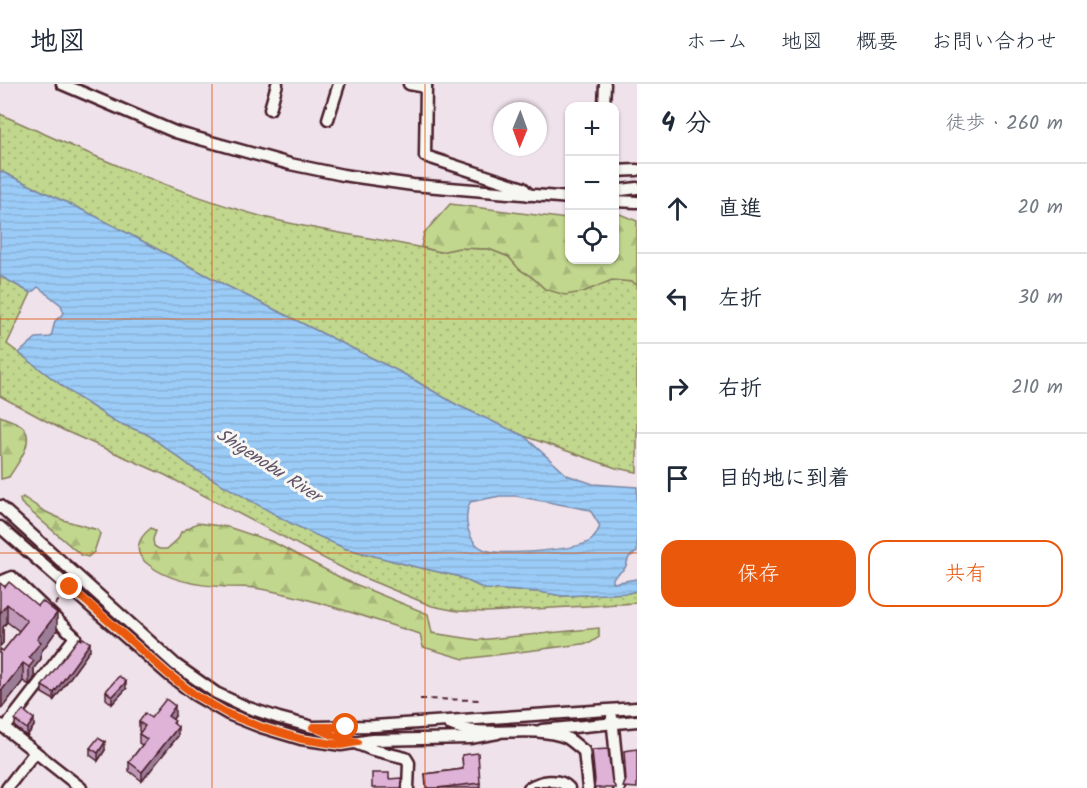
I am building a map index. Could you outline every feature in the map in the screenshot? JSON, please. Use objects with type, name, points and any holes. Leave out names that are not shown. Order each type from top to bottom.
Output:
[{"type":"street","points":[[62,84],[175,132],[290,165],[413,185],[565,198]]},
{"type":"street","points":[[270,109],[277,84]]},
{"type":"street","points":[[328,118],[339,84]]},
{"type":"street","points":[[409,84],[426,86],[425,156],[523,188],[529,195]]},
{"type":"street","points":[[604,84],[604,102]]},
{"type":"street","points":[[619,171],[637,170]]},
{"type":"street","points":[[619,190],[637,188]]},
{"type":"street","points":[[619,201],[637,202]]},
{"type":"street","points":[[0,506],[176,665],[216,693],[246,707],[313,727],[373,750],[406,758],[409,763],[408,788]]},
{"type":"street","points":[[0,527],[195,695],[228,714],[261,727],[331,744],[372,740],[470,738],[498,733],[637,721]]},
{"type":"street","points":[[0,582],[12,577],[75,637],[3,726],[81,788]]},
{"type":"street","points":[[313,727],[446,722],[637,708]]},
{"type":"street","points":[[611,710],[620,788]]},
{"type":"street","points":[[446,722],[459,728],[498,733]]},
{"type":"street","points":[[538,730],[567,738],[584,751],[588,788]]},
{"type":"street","points":[[7,788],[35,752]]},
{"type":"street","points":[[529,788],[538,783],[558,781],[563,782],[568,788]]},
{"type":"path","points":[[420,699],[483,700]]},
{"type":"green space","points":[[0,114],[161,183],[260,216],[440,252],[459,248],[489,249],[509,257],[519,269],[545,289],[583,292],[612,280],[633,282],[637,285],[637,472],[616,468],[524,436],[457,405],[402,373],[225,285],[97,217],[0,171]]},
{"type":"green space","points":[[450,204],[565,219],[565,264],[619,264],[619,214],[637,221],[637,285],[633,282],[612,280],[583,292],[565,295],[545,289],[519,269],[509,257],[489,249],[459,248],[440,252],[421,247],[424,233]]},
{"type":"green space","points":[[0,276],[31,293],[7,344],[77,397],[116,422],[147,434],[193,468],[344,548],[457,576],[485,589],[539,592],[563,596],[637,591],[637,603],[486,612],[457,611],[432,606],[350,572],[165,475],[63,430],[0,396]]},
{"type":"green space","points":[[0,416],[22,426],[27,438],[27,445],[17,466],[9,477],[1,479]]},
{"type":"green space","points":[[23,497],[63,520],[98,530],[100,534],[94,552],[88,557],[81,555],[21,503],[20,499]]},
{"type":"green space","points":[[197,523],[228,527],[273,542],[345,580],[428,614],[432,633],[478,640],[599,628],[599,637],[590,643],[464,659],[423,647],[420,634],[318,602],[255,588],[208,585],[176,579],[149,565],[140,556],[138,546],[142,537],[151,528],[156,531],[153,539],[154,546],[167,549],[178,539],[181,532]]},
{"type":"water","name":"Shigenobu River","points":[[0,171],[97,217],[225,285],[402,373],[457,405],[524,436],[567,475],[593,484],[637,487],[637,552],[629,557],[625,568],[613,578],[613,583],[637,579],[637,591],[563,596],[539,592],[485,589],[457,576],[344,548],[292,524],[193,468],[147,434],[116,422],[77,397],[19,353],[36,338],[51,337],[55,321],[64,313],[61,305],[38,287],[31,293],[0,276]],"holes":[[[500,496],[516,496],[590,510],[600,526],[590,541],[570,547],[506,552],[494,552],[479,547],[470,536],[468,529],[467,515],[470,502]]]},
{"type":"building","points":[[9,582],[38,606],[42,601],[57,613],[37,639],[41,642],[29,657],[34,661],[29,667],[23,663],[2,690],[0,689],[0,649],[3,651],[27,621],[7,604],[0,613],[0,583],[5,587]]},
{"type":"building","points":[[79,638],[90,643],[54,693],[42,686]]},
{"type":"building","points":[[119,676],[126,682],[112,697],[106,691]]},
{"type":"building","points":[[166,699],[175,706],[168,716],[175,721],[173,723],[178,727],[142,772],[129,762],[147,739],[139,734],[145,726],[139,722],[145,713],[151,718]]},
{"type":"building","points":[[23,710],[34,719],[27,729],[15,720]]},
{"type":"building","points":[[98,738],[105,742],[98,753],[90,748]]},
{"type":"building","points":[[608,749],[612,782],[616,788],[594,788],[592,750]]},
{"type":"building","points":[[637,749],[637,788],[623,787],[626,780],[624,751]]},
{"type":"building","points":[[478,753],[480,783],[427,788],[425,774],[463,769],[462,755]]},
{"type":"building","points":[[372,773],[389,773],[389,779],[401,778],[402,788],[372,788]]},
{"type":"building","points":[[549,786],[549,788],[533,788],[533,787]]},
{"type":"route","points":[[70,587],[168,674],[195,695],[228,714],[301,739],[341,745],[357,742],[313,727],[346,727]]}]
